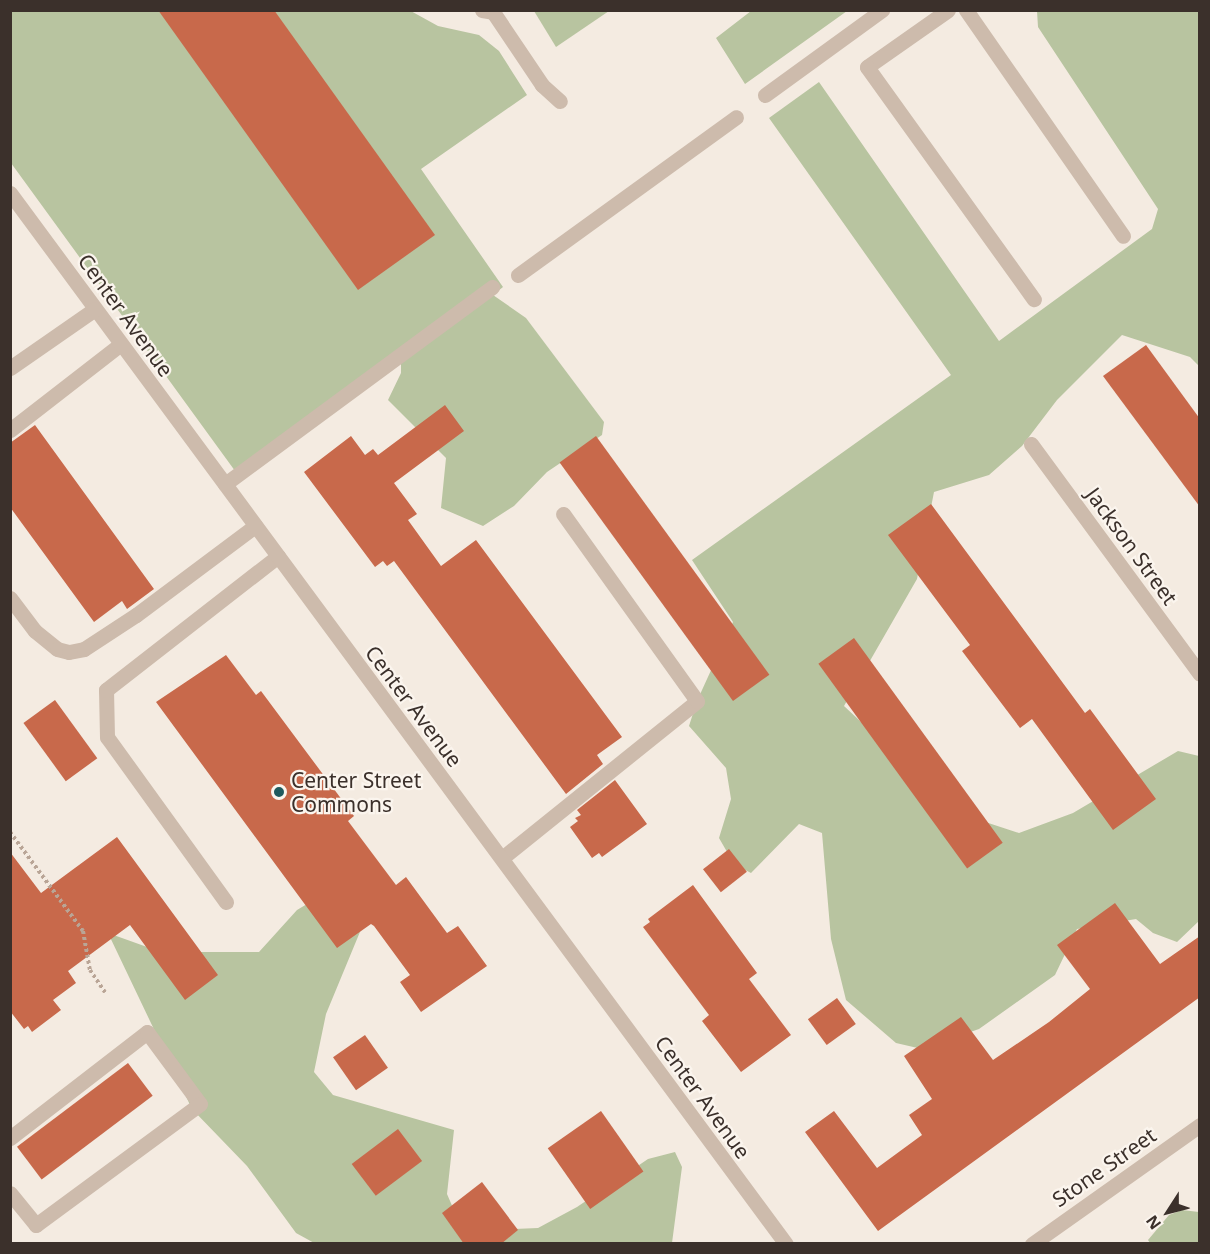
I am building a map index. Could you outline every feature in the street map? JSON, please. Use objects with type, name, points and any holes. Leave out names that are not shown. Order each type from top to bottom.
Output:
[{"type":"street","points":[[765,95],[882,10]]},
{"type":"street","points":[[948,10],[867,67],[1034,300]]},
{"type":"street","points":[[966,10],[1123,236]]},
{"type":"street","points":[[490,11],[542,85],[560,101]]},
{"type":"street","points":[[518,275],[736,117]]},
{"type":"street","name":"Center Avenue","points":[[10,193],[786,1244]]},
{"type":"street","points":[[225,484],[492,287]]},
{"type":"street","points":[[10,368],[95,309]]},
{"type":"street","points":[[10,430],[121,344]]},
{"type":"street","name":"Jackson Street","points":[[1031,444],[1200,674]]},
{"type":"street","points":[[502,858],[697,701],[563,514]]},
{"type":"street","points":[[10,598],[35,631],[57,649],[69,652],[84,649],[136,615],[255,526]]},
{"type":"street","points":[[226,902],[107,737],[106,690],[278,556]]},
{"type":"street","points":[[10,1138],[147,1032],[200,1104],[36,1226],[10,1193]]},
{"type":"street","name":"Stone Street","points":[[1032,1244],[1200,1125]]},
{"type":"path","points":[[10,832],[83,931],[90,970],[105,992]]},
{"type":"green space","points":[[409,10],[438,26],[479,35],[499,51],[527,95],[421,169],[503,287],[493,295],[526,318],[604,422],[602,435],[547,472],[514,506],[483,526],[441,508],[446,458],[388,400],[401,373],[401,360],[238,475],[11,163],[10,11]]},
{"type":"green space","points":[[534,11],[609,11],[556,47]]},
{"type":"green space","points":[[751,11],[847,11],[745,84],[716,38]]},
{"type":"green space","points":[[1037,11],[1199,11],[1199,366],[1190,357],[1122,335],[1057,400],[1022,446],[989,475],[934,492],[917,579],[844,706],[958,813],[1019,833],[1073,813],[1178,751],[1199,756],[1200,920],[1177,942],[1153,933],[1136,919],[1077,929],[1055,975],[979,1029],[922,1049],[896,1043],[846,1000],[831,939],[822,833],[799,824],[751,873],[734,864],[719,838],[731,799],[726,768],[689,726],[697,701],[733,622],[692,560],[951,375],[769,118],[819,82],[999,341],[1152,229],[1158,209],[1038,27]]},
{"type":"green space","points":[[322,895],[362,927],[326,1014],[314,1072],[333,1095],[454,1130],[447,1194],[463,1231],[538,1228],[577,1207],[648,1159],[675,1152],[682,1167],[672,1243],[316,1244],[296,1233],[247,1166],[192,1109],[108,933],[175,957],[194,952],[259,952],[297,910]]},
{"type":"green space","points":[[1182,1210],[1199,1212],[1199,1243],[1150,1243],[1148,1240],[1169,1215]]},
{"type":"building","points":[[158,10],[274,10],[435,235],[358,290]]},
{"type":"building","points":[[1146,345],[1200,419],[1200,507],[1103,376]]},
{"type":"building","points":[[445,405],[464,431],[394,483],[417,514],[408,520],[441,566],[476,540],[622,737],[597,755],[603,764],[566,794],[394,561],[387,566],[383,561],[375,567],[304,472],[351,436],[365,455],[373,449],[378,455]]},
{"type":"building","points":[[35,425],[154,589],[127,609],[122,601],[94,622],[10,507],[10,443]]},
{"type":"building","points":[[596,436],[769,675],[733,701],[560,462]]},
{"type":"building","points":[[931,504],[1085,713],[1090,709],[1156,799],[1113,830],[1032,719],[1020,728],[962,651],[970,645],[888,535]]},
{"type":"building","points":[[854,638],[1003,843],[967,869],[818,664]]},
{"type":"building","name":"Center Street Commons","points":[[226,655],[256,695],[261,691],[354,816],[348,821],[396,885],[406,877],[447,933],[458,926],[487,966],[421,1012],[400,982],[410,975],[374,926],[371,924],[337,948],[156,702]]},
{"type":"building","points":[[55,700],[97,758],[66,781],[23,723]]},
{"type":"building","points":[[615,780],[647,824],[602,857],[599,853],[592,858],[570,827],[578,821],[575,818],[581,815],[577,810]]},
{"type":"building","points":[[117,837],[218,975],[185,1000],[130,925],[68,971],[76,983],[53,1000],[61,1010],[32,1032],[28,1026],[24,1029],[10,1011],[10,852],[41,893]]},
{"type":"building","points":[[729,849],[747,872],[721,892],[703,869]]},
{"type":"building","points":[[693,885],[757,973],[749,979],[791,1035],[741,1072],[702,1021],[709,1015],[643,927],[650,922],[648,919]]},
{"type":"building","points":[[1115,903],[1160,964],[1200,936],[1200,997],[878,1231],[805,1132],[834,1111],[877,1168],[922,1135],[909,1115],[932,1099],[904,1056],[961,1017],[993,1060],[1049,1022],[1090,989],[1057,945]]},
{"type":"building","points":[[837,998],[856,1024],[827,1045],[808,1019]]},
{"type":"building","points":[[365,1035],[388,1068],[356,1090],[333,1057]]},
{"type":"building","points":[[128,1063],[153,1096],[42,1179],[17,1147]]},
{"type":"building","points":[[601,1111],[643,1172],[590,1209],[548,1148]]},
{"type":"building","points":[[398,1129],[422,1161],[376,1196],[352,1164]]},
{"type":"building","points":[[482,1182],[518,1230],[501,1244],[464,1244],[442,1213]]},
{"type":"place","name":"Center Street Commons","points":[[279,792]]}]
